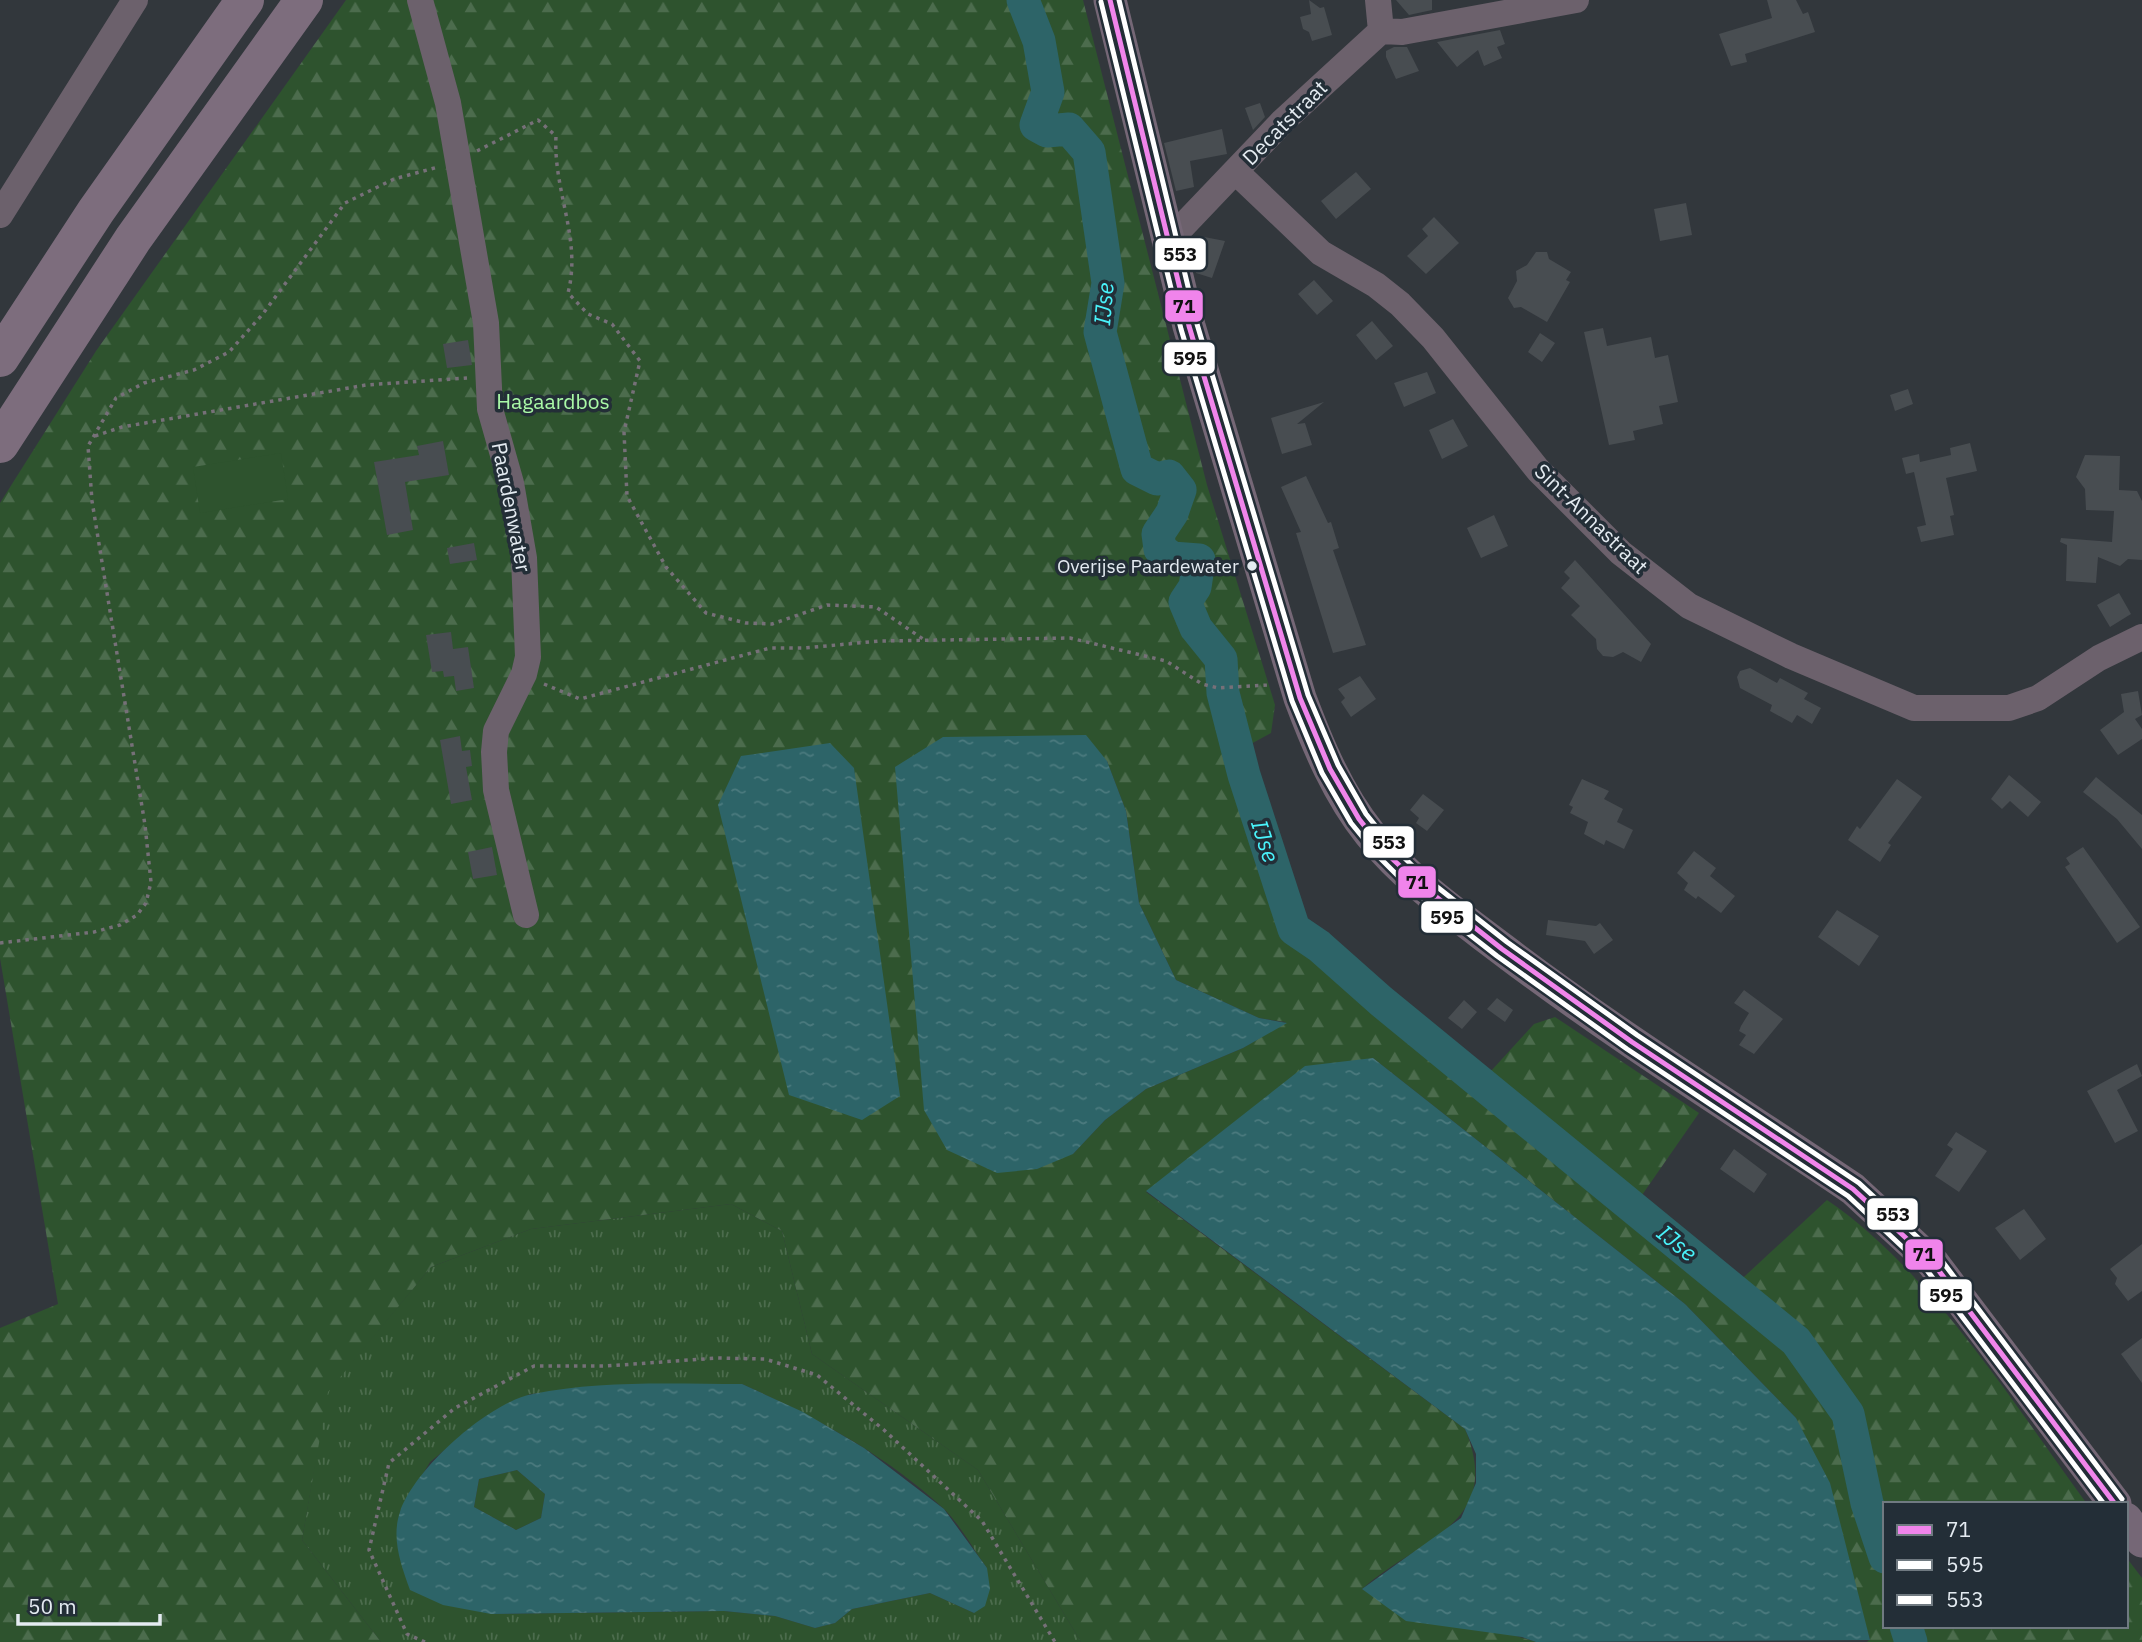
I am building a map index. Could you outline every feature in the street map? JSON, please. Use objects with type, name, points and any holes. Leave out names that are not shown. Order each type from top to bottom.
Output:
[{"type":"highway","points":[[0,358],[104,200],[245,0]]},
{"type":"highway","points":[[0,444],[133,239],[304,0]]},
{"type":"main road","points":[[1110,0],[1189,326],[1300,698],[1333,775],[1371,835],[1425,890],[1568,999],[1853,1189],[1886,1217],[1933,1263],[2113,1502]]},
{"type":"main road","points":[[2128,1522],[2142,1541]]},
{"type":"street","points":[[0,215],[135,0]]},
{"type":"street","name":"Paardenwater","points":[[420,0],[443,78],[486,323],[486,377],[490,409],[511,484],[524,558],[528,657],[524,674],[503,715],[494,751],[496,790],[526,915]]},
{"type":"street","points":[[1378,0],[1381,32],[1402,32],[1576,0]]},
{"type":"street","name":"Decatstraat","points":[[1167,237],[1180,229],[1283,121],[1381,32]]},
{"type":"street","name":"Sint-Annastraat","points":[[1236,172],[1321,253],[1376,285],[1400,304],[1433,338],[1538,470],[1621,553],[1689,606],[1791,656],[1914,708],[2009,708],[2028,702],[2067,682],[2099,658],[2142,637]]},
{"type":"path","points":[[0,943],[11,944],[94,932],[120,925],[137,915],[146,903],[151,882],[145,825],[86,460],[88,446],[116,398],[144,383],[194,370],[229,352],[262,315],[345,203],[394,179],[458,161],[538,120],[556,136],[558,184],[573,243],[574,270],[568,293],[588,314],[612,324],[640,361],[624,432],[627,496],[666,567],[706,613],[746,623],[772,624],[827,605],[876,607],[923,639]]},
{"type":"path","points":[[94,437],[122,428],[366,385],[486,377]]},
{"type":"path","points":[[524,674],[580,699],[770,648],[923,639],[1070,638],[1166,661],[1202,684],[1218,688],[1278,684]]},
{"type":"path","points":[[425,1642],[407,1634],[369,1549],[389,1464],[455,1408],[534,1366],[606,1366],[717,1358],[765,1359],[817,1375],[884,1430],[982,1521],[1055,1642]]},
{"type":"green space","name":"Hagaardbos","points":[[346,0],[1083,0],[1207,485],[1275,705],[1271,733],[1238,751],[1294,929],[1319,946],[1480,1083],[1534,1024],[1555,1017],[1699,1113],[1633,1208],[1732,1288],[1827,1200],[1864,1229],[1935,1300],[2000,1382],[2086,1502],[1883,1502],[1883,1628],[2128,1628],[2128,1560],[2142,1578],[2142,1642],[1867,1642],[1870,1639],[1796,1418],[1685,1304],[1373,1058],[1146,1192],[1465,1429],[1474,1461],[1474,1487],[1465,1508],[1450,1526],[1362,1589],[1536,1642],[1081,1642],[978,1470],[812,1354],[782,1231],[731,1204],[531,1229],[431,1267],[328,1392],[302,1540],[381,1642],[0,1642],[0,1328],[58,1304],[0,958],[0,503],[96,351]],"holes":[[[1107,761],[1126,811],[1139,903],[1176,980],[1259,1018],[1286,1022],[1243,1048],[1146,1089],[1105,1120],[1073,1154]]]},
{"type":"green space","points":[[281,453],[288,499],[200,513],[193,467]]},
{"type":"green space","points":[[731,1204],[782,1231],[812,1354],[978,1470],[1081,1642],[381,1642],[302,1540],[327,1392],[431,1267],[531,1229]],"holes":[[[742,1384],[873,1453],[921,1488],[949,1514],[987,1568],[974,1613],[930,1593],[852,1609],[835,1623],[815,1628],[775,1616],[724,1611],[491,1614],[400,1512],[430,1462],[483,1418],[530,1394],[630,1385]]]},
{"type":"green space","points":[[517,1470],[545,1494],[541,1518],[516,1530],[474,1507],[479,1479]]},
{"type":"water","points":[[1086,735],[1107,761],[1126,811],[1139,903],[1176,980],[1259,1018],[1287,1023],[1243,1048],[1146,1089],[1105,1120],[1073,1154],[1037,1169],[997,1173],[947,1150],[924,1110],[895,767],[943,737]]},
{"type":"water","points":[[830,743],[854,768],[900,1096],[862,1120],[789,1095],[718,805],[741,756]]},
{"type":"water","points":[[1373,1058],[1685,1304],[1796,1418],[1830,1483],[1870,1640],[1536,1642],[1522,1637],[1406,1621],[1362,1589],[1461,1518],[1476,1483],[1476,1454],[1465,1429],[1146,1191],[1305,1066]]},
{"type":"water","points":[[663,1383],[742,1384],[803,1412],[864,1448],[944,1509],[987,1568],[990,1589],[985,1606],[974,1613],[930,1593],[852,1609],[835,1623],[815,1628],[775,1616],[724,1611],[491,1614],[443,1605],[410,1590],[396,1532],[400,1512],[408,1495],[455,1440],[496,1410],[533,1394],[584,1387]],"holes":[[[517,1470],[545,1494],[541,1518],[516,1530],[474,1507],[479,1479]]]},
{"type":"building","points":[[1309,0],[1320,8],[1324,7],[1332,35],[1312,41],[1309,32],[1303,29],[1300,17],[1311,14]]},
{"type":"building","points":[[1396,0],[1432,0],[1432,10],[1409,15]]},
{"type":"building","points":[[1767,0],[1796,0],[1803,14],[1808,12],[1815,32],[1745,54],[1747,62],[1731,66],[1719,34],[1772,18]]},
{"type":"building","points":[[1500,30],[1505,44],[1497,47],[1502,58],[1484,66],[1478,50],[1457,67],[1437,42]]},
{"type":"building","points":[[1394,47],[1407,47],[1419,71],[1396,79],[1386,57],[1386,51]]},
{"type":"building","points":[[1260,103],[1265,117],[1253,130],[1245,108]]},
{"type":"building","points":[[1222,129],[1227,154],[1190,161],[1194,187],[1176,191],[1164,143]]},
{"type":"building","points":[[1356,172],[1371,189],[1336,219],[1321,201]]},
{"type":"building","points":[[1686,203],[1692,235],[1660,241],[1654,209]]},
{"type":"building","points":[[1434,217],[1459,243],[1426,274],[1407,256],[1428,236],[1422,229]]},
{"type":"building","points":[[1199,236],[1225,241],[1212,278],[1196,273],[1192,256]]},
{"type":"building","points":[[1536,252],[1547,252],[1549,259],[1571,272],[1566,280],[1570,282],[1547,322],[1521,307],[1514,308],[1508,298],[1517,281],[1516,271],[1527,265]]},
{"type":"building","points":[[1314,280],[1333,301],[1317,315],[1298,294]]},
{"type":"building","points":[[1372,321],[1393,346],[1376,360],[1356,335]]},
{"type":"building","points":[[1603,328],[1607,346],[1651,337],[1655,358],[1668,355],[1678,402],[1659,406],[1663,424],[1633,431],[1635,440],[1609,445],[1584,332]]},
{"type":"building","points":[[1540,333],[1555,343],[1542,362],[1528,352]]},
{"type":"building","points":[[468,340],[472,365],[447,368],[443,344]]},
{"type":"building","points":[[1427,372],[1436,393],[1404,407],[1394,383]]},
{"type":"building","points":[[1908,389],[1913,404],[1895,411],[1890,395]]},
{"type":"building","points":[[1324,402],[1297,424],[1305,423],[1312,445],[1282,454],[1271,418]]},
{"type":"building","points":[[1453,419],[1468,446],[1442,459],[1429,430]]},
{"type":"building","points":[[443,441],[449,475],[405,482],[413,530],[387,535],[374,462],[419,455],[417,446]]},
{"type":"building","points":[[1970,443],[1977,471],[1946,478],[1954,515],[1950,516],[1954,535],[1921,542],[1917,527],[1926,525],[1914,472],[1906,474],[1902,458],[1919,454],[1920,462],[1951,455],[1950,448]]},
{"type":"building","points":[[2085,455],[2120,456],[2119,490],[2137,491],[2142,501],[2142,560],[2128,559],[2120,566],[2098,557],[2096,583],[2066,581],[2067,545],[2060,542],[2061,538],[2112,542],[2114,511],[2086,510],[2085,489],[2076,477]]},
{"type":"building","points":[[1306,476],[1328,523],[1331,522],[1339,548],[1333,550],[1366,645],[1333,653],[1296,533],[1301,532],[1281,487]]},
{"type":"building","points":[[1494,515],[1508,546],[1481,558],[1467,528]]},
{"type":"building","points":[[474,543],[477,560],[450,564],[447,548]]},
{"type":"building","points":[[1575,560],[1651,644],[1641,662],[1623,652],[1613,657],[1603,656],[1597,649],[1596,639],[1571,615],[1580,606],[1561,588],[1570,578],[1564,572]]},
{"type":"building","points":[[2119,593],[2131,614],[2110,627],[2097,605]]},
{"type":"building","points":[[451,632],[453,649],[468,647],[474,688],[456,691],[454,676],[444,677],[443,671],[432,672],[426,635]]},
{"type":"building","points":[[1750,668],[1777,683],[1780,678],[1808,693],[1804,699],[1821,708],[1812,724],[1797,715],[1792,723],[1770,711],[1772,705],[1740,688],[1737,677],[1740,671]]},
{"type":"building","points":[[1360,676],[1376,699],[1351,717],[1341,702],[1345,698],[1338,689]]},
{"type":"building","points":[[2138,691],[2142,715],[2135,719],[2142,729],[2142,739],[2118,755],[2100,730],[2124,712],[2121,694]]},
{"type":"building","points":[[460,736],[462,751],[470,750],[472,766],[466,767],[472,800],[451,804],[440,740]]},
{"type":"building","points":[[2009,775],[2041,802],[2028,817],[2010,801],[2002,809],[1991,799]]},
{"type":"building","points":[[2096,777],[2142,815],[2142,849],[2117,819],[2083,792]]},
{"type":"building","points":[[1582,779],[1609,791],[1604,799],[1623,809],[1617,822],[1633,830],[1624,849],[1606,840],[1604,845],[1584,834],[1588,822],[1570,813],[1573,807],[1569,805]]},
{"type":"building","points":[[1897,779],[1922,797],[1888,843],[1891,845],[1880,862],[1848,840],[1857,826],[1860,829]]},
{"type":"building","points":[[1423,794],[1444,810],[1427,831],[1416,823],[1419,818],[1410,810]]},
{"type":"building","points":[[492,847],[497,875],[473,879],[468,852]]},
{"type":"building","points":[[2083,847],[2140,927],[2117,943],[2065,867],[2070,864],[2066,858]]},
{"type":"building","points":[[1694,851],[1716,868],[1710,876],[1735,896],[1721,913],[1698,896],[1696,899],[1684,890],[1688,883],[1677,873]]},
{"type":"building","points":[[1837,910],[1879,936],[1859,966],[1818,937]]},
{"type":"building","points":[[1548,920],[1596,926],[1600,923],[1613,940],[1594,954],[1585,941],[1546,935]]},
{"type":"building","points":[[1744,990],[1783,1019],[1754,1054],[1739,1045],[1746,1035],[1739,1031],[1749,1013],[1734,1003]]},
{"type":"building","points":[[1497,998],[1513,1010],[1505,1022],[1487,1009]]},
{"type":"building","points":[[1464,1000],[1477,1012],[1462,1029],[1448,1018]]},
{"type":"building","points":[[2137,1064],[2142,1076],[2117,1090],[2138,1131],[2115,1143],[2087,1091]]},
{"type":"building","points":[[1956,1132],[1987,1151],[1959,1192],[1935,1176],[1953,1149],[1947,1145]]},
{"type":"building","points":[[1734,1149],[1767,1174],[1754,1193],[1720,1169]]},
{"type":"building","points":[[2024,1209],[2046,1239],[2020,1260],[1995,1228]]},
{"type":"building","points":[[2142,1244],[2142,1291],[2128,1301],[2115,1284],[2117,1278],[2110,1269]]},
{"type":"building","points":[[2142,1338],[2142,1383],[2121,1354]]},
{"type":"waterway","name":"IJse","points":[[1023,0],[1039,41],[1048,92],[1036,125],[1047,131],[1069,129],[1089,152],[1108,283],[1100,332],[1137,469],[1157,479],[1169,476],[1180,490],[1172,513],[1158,534],[1160,549],[1172,558],[1199,560],[1195,587],[1185,602],[1196,628],[1221,659],[1223,693],[1244,775],[1294,929],[1319,946],[1381,1001],[1796,1341],[1848,1414],[1867,1503],[1883,1551]]},
{"type":"waterway","name":"IJse","points":[[1907,1628],[1911,1642]]},
{"type":"transit line","name":"71","points":[[1110,0],[1189,326],[1300,698],[1330,769],[1359,819],[1384,851],[1416,881],[1502,949],[1632,1042],[1853,1189],[1933,1263],[2113,1502]]},
{"type":"transit line","name":"553","points":[[1119,0],[1197,324],[1308,695],[1338,765],[1366,814],[1391,845],[1422,875],[1507,942],[1637,1035],[1859,1183],[1939,1257],[2122,1499]]},
{"type":"transit line","name":"595","points":[[1101,2],[1181,329],[1292,701],[1322,773],[1351,823],[1378,856],[1410,888],[1497,956],[1627,1049],[1848,1196],[1926,1269],[2102,1502]]},
{"type":"place","name":"Overijse Paardewater","points":[[1252,566]]}]
